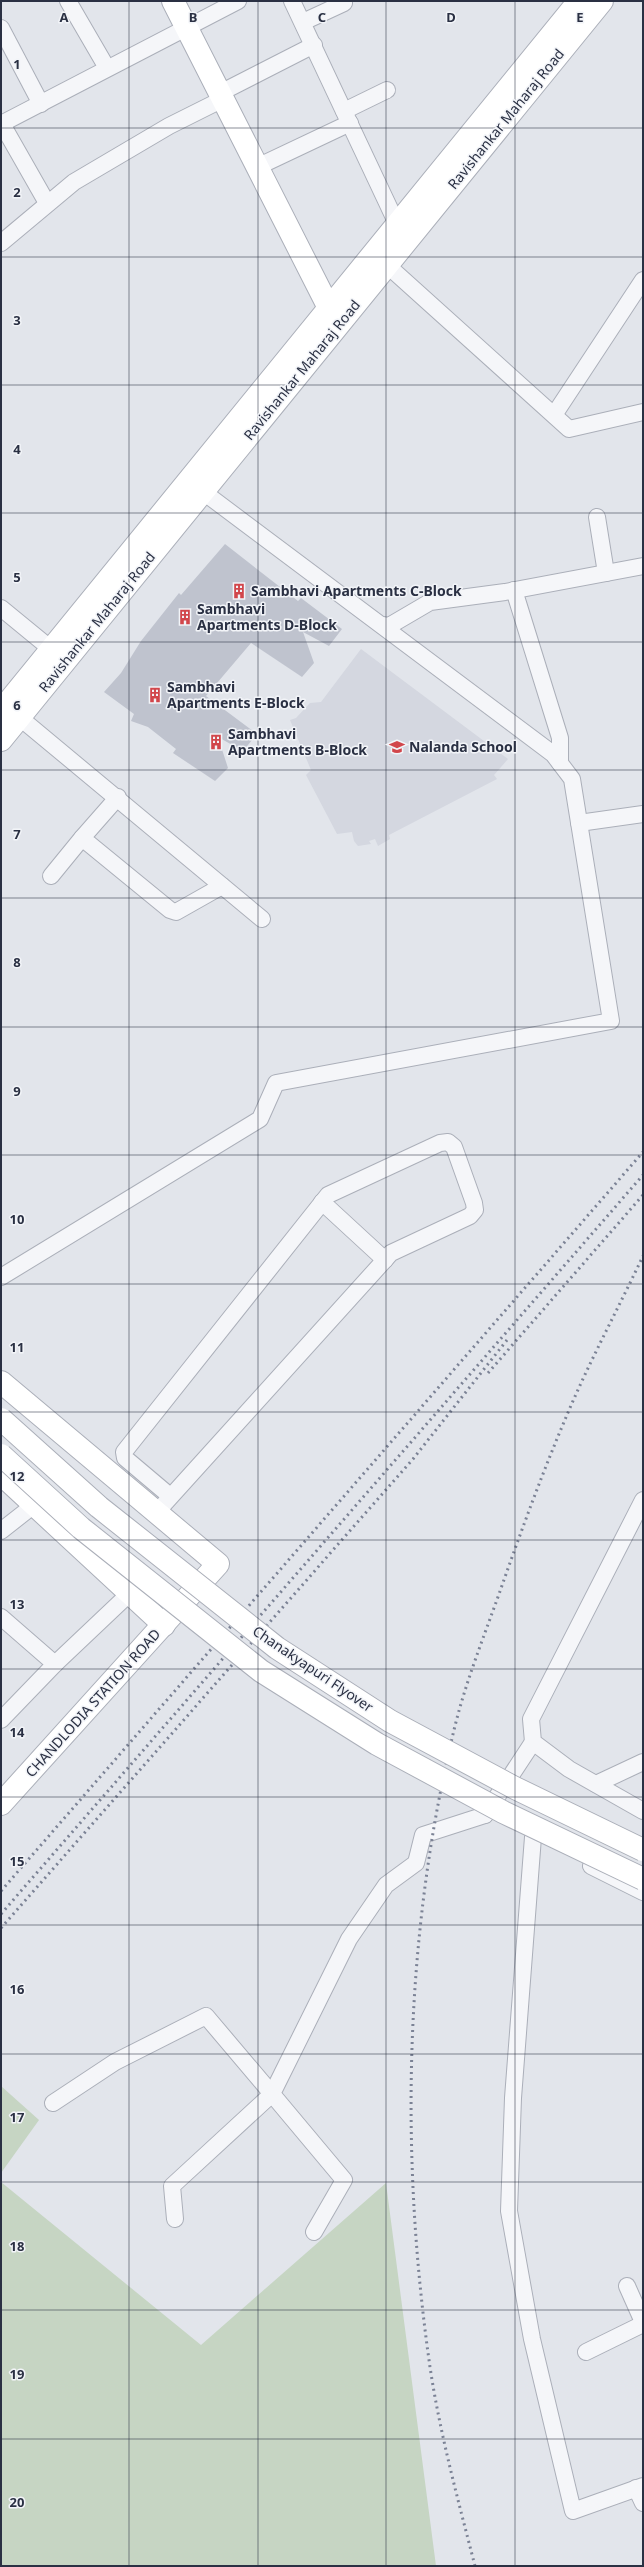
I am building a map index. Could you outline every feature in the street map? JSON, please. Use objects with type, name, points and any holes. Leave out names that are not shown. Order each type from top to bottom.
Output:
[{"type":"main road","points":[[174,1],[257,167],[336,314]]},
{"type":"main road","name":"Ravishankar Maharaj Road","points":[[10,714],[336,314],[397,224],[578,1]]},
{"type":"main road","name":"Ravishankar Maharaj Road","points":[[336,314],[387,265],[602,1]]},
{"type":"main road","name":"Ravishankar Maharaj Road","points":[[1,740],[10,714],[51,648],[196,486]]},
{"type":"main road","points":[[1,1382],[163,1504],[218,1564],[164,1625]]},
{"type":"main road","name":"Chanakyapuri Flyover","points":[[1,1419],[99,1507],[277,1648],[390,1721],[515,1788],[643,1850]]},
{"type":"main road","name":"Chanakyapuri Flyover","points":[[1,1455],[81,1528],[261,1670],[377,1744],[502,1812],[643,1879]]},
{"type":"main road","name":"CHANDLODIA STATION ROAD","points":[[1,1474],[164,1625],[1,1804]]},
{"type":"street","points":[[68,1],[107,68]]},
{"type":"street","points":[[47,203],[2,124],[186,26],[238,1]]},
{"type":"street","points":[[292,1],[397,224]]},
{"type":"street","points":[[303,22],[344,3]]},
{"type":"street","points":[[1,28],[41,104]]},
{"type":"street","points":[[1,243],[74,182],[221,96],[314,45]]},
{"type":"street","points":[[257,167],[347,117],[387,90]]},
{"type":"street","points":[[387,265],[569,429],[643,412]]},
{"type":"street","points":[[554,415],[643,280]]},
{"type":"street","points":[[1,1277],[260,1119],[276,1083],[611,1021],[572,779],[560,763],[553,754],[196,486]]},
{"type":"street","points":[[597,518],[606,573]]},
{"type":"street","points":[[382,625],[389,626],[430,602],[514,590],[643,566]]},
{"type":"street","points":[[514,590],[560,738],[560,763]]},
{"type":"street","points":[[1,608],[51,648]]},
{"type":"street","points":[[10,714],[118,797],[262,919]]},
{"type":"street","points":[[51,876],[118,797]]},
{"type":"street","points":[[579,823],[643,814]]},
{"type":"street","points":[[82,838],[170,910],[176,912],[222,886]]},
{"type":"street","points":[[448,1142],[454,1147],[475,1210],[470,1216],[391,1253],[385,1260],[163,1504],[125,1458],[124,1452],[328,1195],[440,1143],[448,1142]]},
{"type":"street","points":[[322,1202],[385,1260]]},
{"type":"street","points":[[175,2219],[172,2186],[272,2094],[348,1939],[386,1885],[416,1863],[423,1835],[485,1815],[533,1742],[531,1719],[643,1500]]},
{"type":"street","points":[[1,1531],[34,1505]]},
{"type":"street","points":[[1,1720],[54,1664],[130,1593]]},
{"type":"street","points":[[1,1617],[54,1664]]},
{"type":"street","points":[[533,1742],[569,1769],[643,1811]]},
{"type":"street","points":[[596,1784],[643,1762]]},
{"type":"street","points":[[485,1815],[533,1837],[643,1892]]},
{"type":"street","points":[[533,1837],[513,2098],[509,2212],[532,2339],[573,2511],[639,2487],[643,2503]]},
{"type":"street","points":[[53,2103],[115,2062],[206,2016],[344,2180],[314,2232]]},
{"type":"street","points":[[586,2352],[643,2323],[627,2286]]},
{"type":"shaded area","name":"Nalanda School","points":[[361,649],[508,759],[494,775],[497,779],[389,835],[390,839],[378,846],[375,839],[369,841],[371,844],[358,846],[354,841],[352,832],[337,834],[306,775],[311,770],[290,720],[296,718],[310,703],[321,702]]},
{"type":"green space","points":[[1,2086],[39,2120],[1,2173]]},
{"type":"green space","points":[[1,2182],[201,2345],[386,2183],[436,2566],[1,2566]]},
{"type":"building","points":[[225,544],[298,601],[301,598],[342,629],[329,646],[303,632],[314,663],[302,677],[251,643],[206,696],[257,734],[243,751],[218,737],[228,768],[215,781],[173,753],[176,749],[148,727],[131,721],[134,714],[104,692],[121,673],[141,641],[179,593],[181,595]]},
{"type":"railway","points":[[1,1891],[643,1152]]},
{"type":"railway","points":[[1,1914],[643,1175]]},
{"type":"railway","points":[[488,1373],[643,1195]]},
{"type":"railway","points":[[475,2566],[450,2467],[434,2392],[420,2288],[414,2208],[411,2128],[412,2047],[417,1967],[425,1887],[437,1808],[463,1696],[530,1508],[564,1422],[592,1359],[643,1256]]},
{"type":"railway","points":[[1,1928],[413,1459],[507,1340]]},
{"type":"place","name":"Sambhavi Apartments C-Block","points":[[239,591]]},
{"type":"place","name":"Sambhavi Apartments D-Block","points":[[185,617]]},
{"type":"place","name":"Sambhavi Apartments E-Block","points":[[155,695]]},
{"type":"place","name":"Sambhavi Apartments B-Block","points":[[216,742]]},
{"type":"place","name":"Nalanda School","points":[[397,747]]}]
